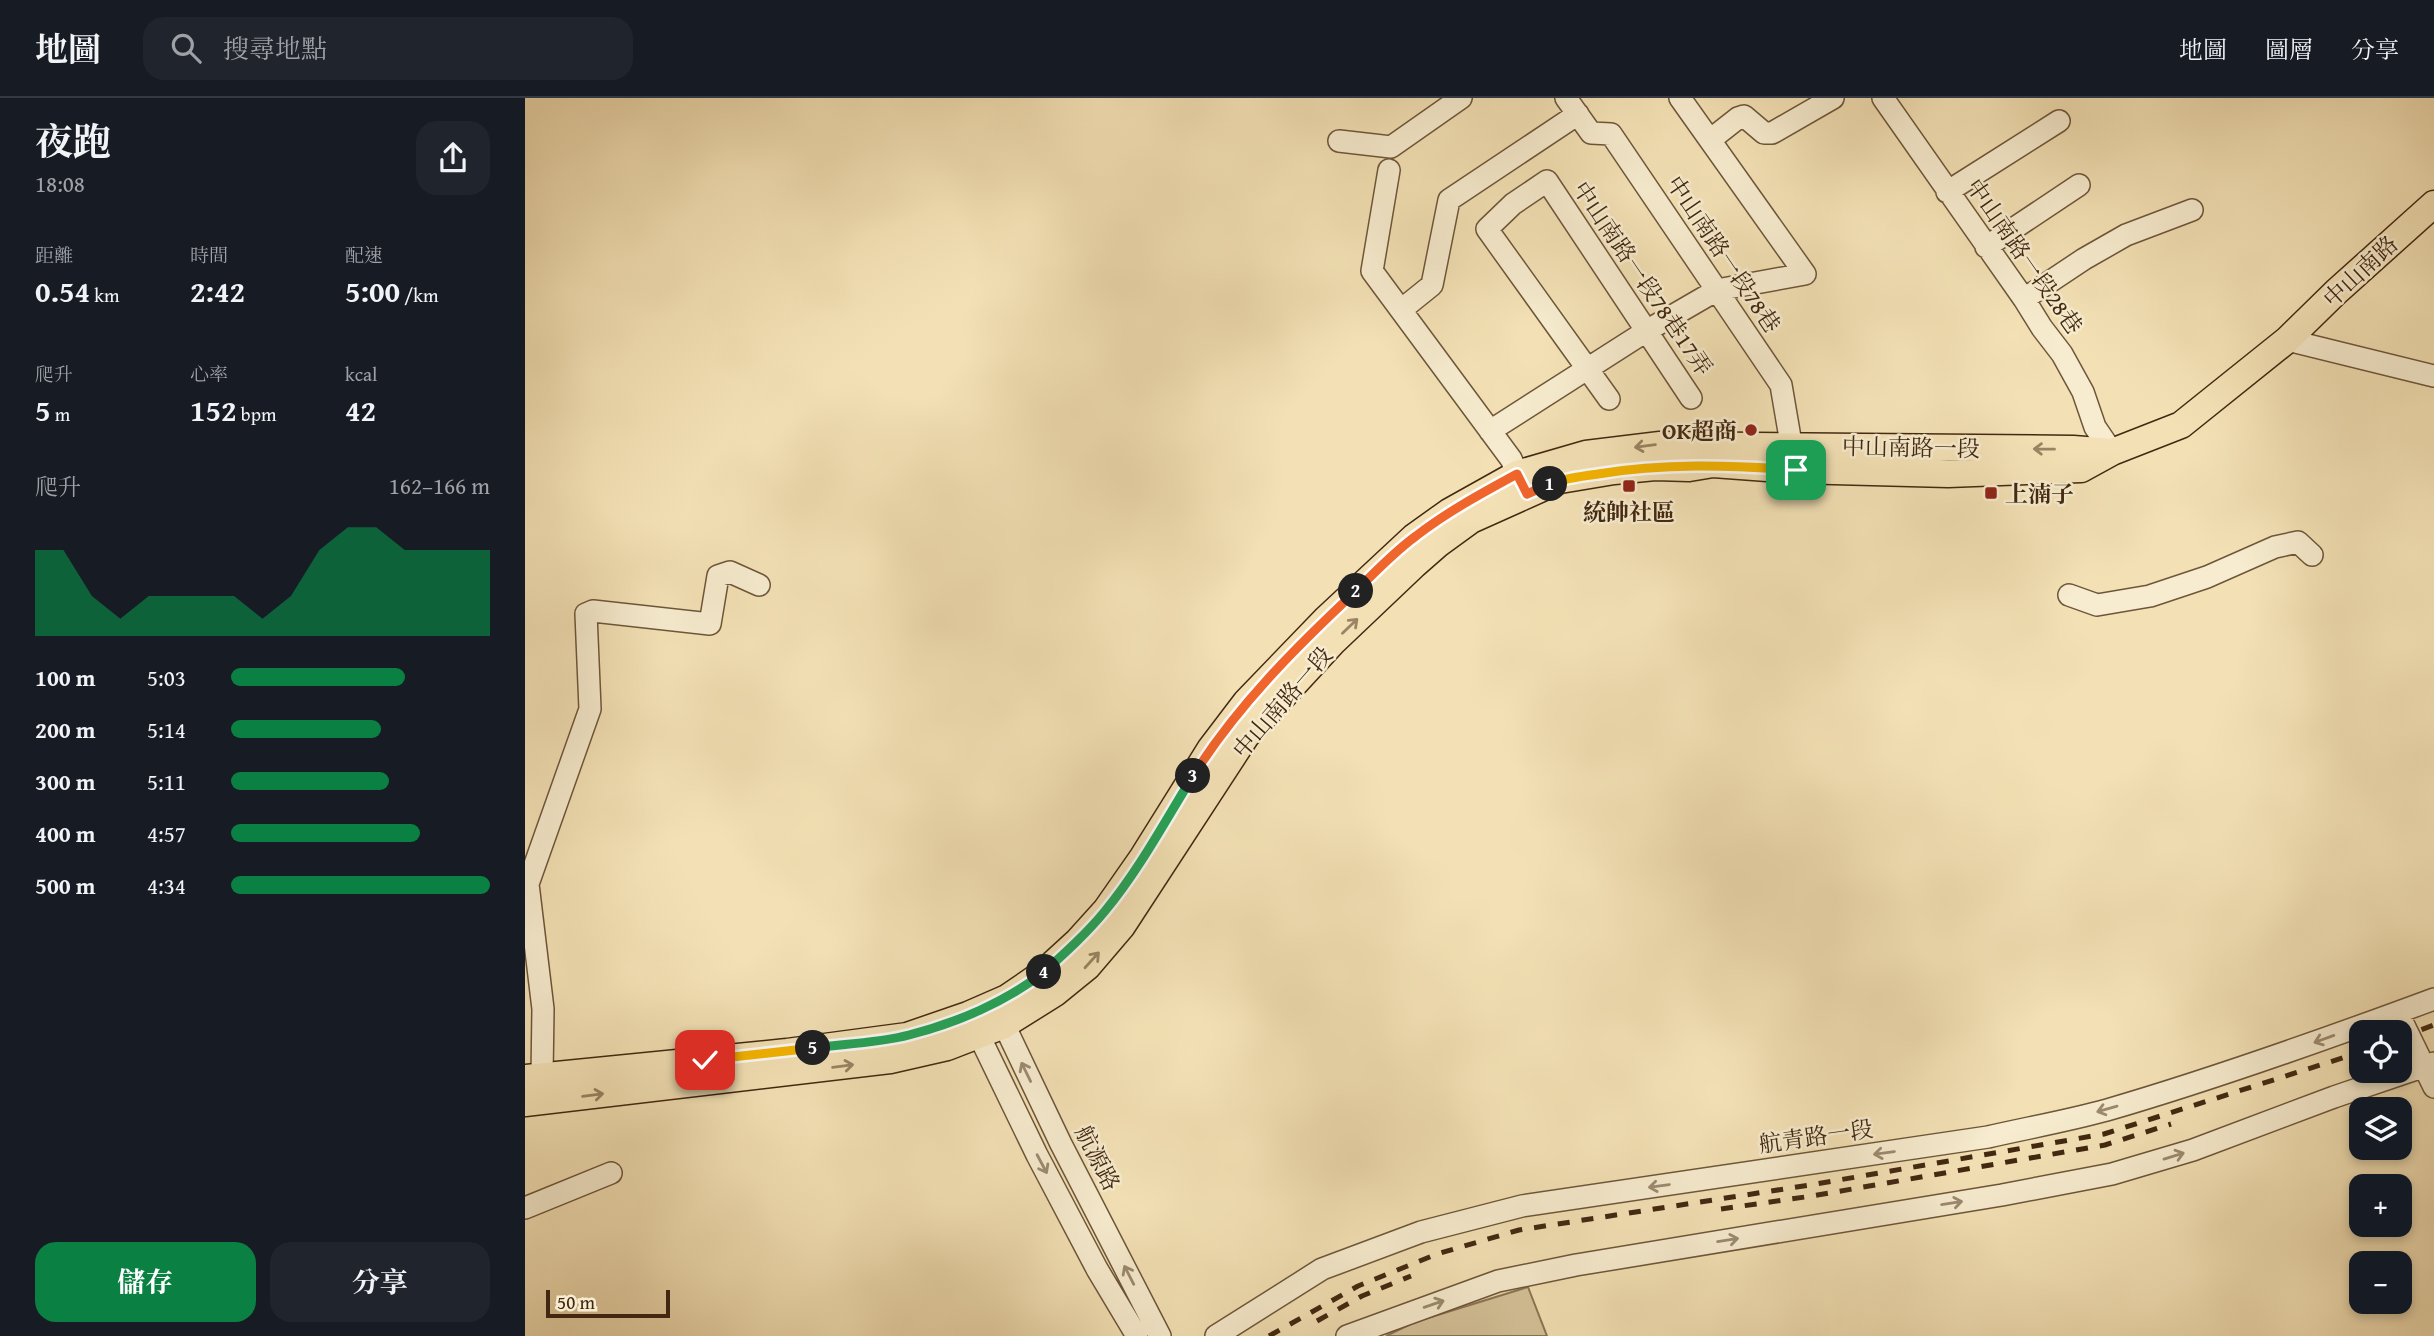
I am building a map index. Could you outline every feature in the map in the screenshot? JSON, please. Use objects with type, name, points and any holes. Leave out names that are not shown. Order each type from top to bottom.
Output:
[{"type":"main road","name":"中山南路","points":[[2287,341],[2336,292],[2434,204]]},
{"type":"main road","name":"中山南路一段","points":[[533,1077],[786,1052],[907,1036],[974,1025],[999,1014],[1007,998],[1042,974],[1078,941],[1106,910],[1143,857],[1211,747],[1247,702],[1326,619],[1414,537],[1448,512],[1522,484],[1586,454],[1660,444],[1794,457],[2073,449],[2112,452],[2181,425],[2287,341]]},
{"type":"main road","name":"中山南路一段","points":[[525,1103],[890,1060],[947,1047],[974,1025]]},
{"type":"street","points":[[1339,141],[1391,148],[1461,98]]},
{"type":"street","points":[[1490,430],[1648,330],[1717,290],[1805,274],[1680,98]]},
{"type":"street","points":[[1710,140],[1744,116],[1764,133],[1772,133],[1833,98]]},
{"type":"street","name":"中山南路一段28巷","points":[[1883,98],[2062,354],[2083,392],[2095,427],[2112,452]]},
{"type":"street","points":[[1401,310],[1432,285],[1449,200],[1572,106]]},
{"type":"street","name":"中山南路一段78巷","points":[[1572,106],[1591,133],[1611,134],[1781,385],[1794,457]]},
{"type":"street","points":[[1947,192],[2059,121]]},
{"type":"street","points":[[1389,170],[1372,271],[1511,459],[1522,484]]},
{"type":"street","name":"中山南路一段78巷17弄","points":[[1609,399],[1487,229],[1513,204],[1547,181],[1691,398]]},
{"type":"street","points":[[1986,247],[2079,185]]},
{"type":"street","points":[[2024,299],[2126,235],[2192,210]]},
{"type":"street","points":[[2287,341],[2434,376]]},
{"type":"street","points":[[2069,595],[2097,605],[2173,589],[2274,547],[2298,542],[2312,555]]},
{"type":"street","points":[[533,1077],[543,1009],[528,884],[590,709],[586,614],[593,611],[710,624],[718,576],[730,572],[759,585]]},
{"type":"street","name":"航青路一段","points":[[1216,1336],[1322,1269],[1421,1232],[1522,1206],[1987,1137],[2053,1123],[2105,1110],[2247,1066],[2434,999]]},
{"type":"street","points":[[2398,1013],[2429,1065],[2434,1087]]},
{"type":"street","name":"航源路","points":[[999,1014],[1061,1144],[1160,1336]]},
{"type":"street","points":[[974,1025],[1037,1155],[1097,1269],[1137,1336]]},
{"type":"street","points":[[1347,1336],[1498,1281],[1576,1265],[2002,1195],[2112,1174],[2193,1150],[2429,1065]]},
{"type":"street","points":[[525,1208],[611,1173]]},
{"type":"shaded area","points":[[1528,1287],[1547,1336],[1386,1336],[1415,1322]]},
{"type":"railway","points":[[2412,1033],[2434,1025]]},
{"type":"railway","points":[[1269,1336],[1358,1286],[1437,1254],[1519,1230],[1810,1185],[2104,1134],[2349,1056]]},
{"type":"railway","points":[[1721,1209],[1812,1196],[2105,1145],[2171,1124]]},
{"type":"railway","points":[[1317,1321],[1362,1296],[1411,1276]]},
{"type":"place","name":"OK超商","points":[[1751,430]]},
{"type":"place","name":"統帥社區","points":[[1629,486]]},
{"type":"place","name":"上湳子","points":[[1991,493]]},
{"type":"route","points":[[705,1060],[907,1036],[1007,998],[1042,974],[1078,941],[1106,910],[1143,857],[1211,747],[1247,702],[1326,619],[1414,537],[1448,512],[1517,474],[1527,494],[1560,480],[1655,467],[1689,468],[1713,464],[1796,470]]}]
